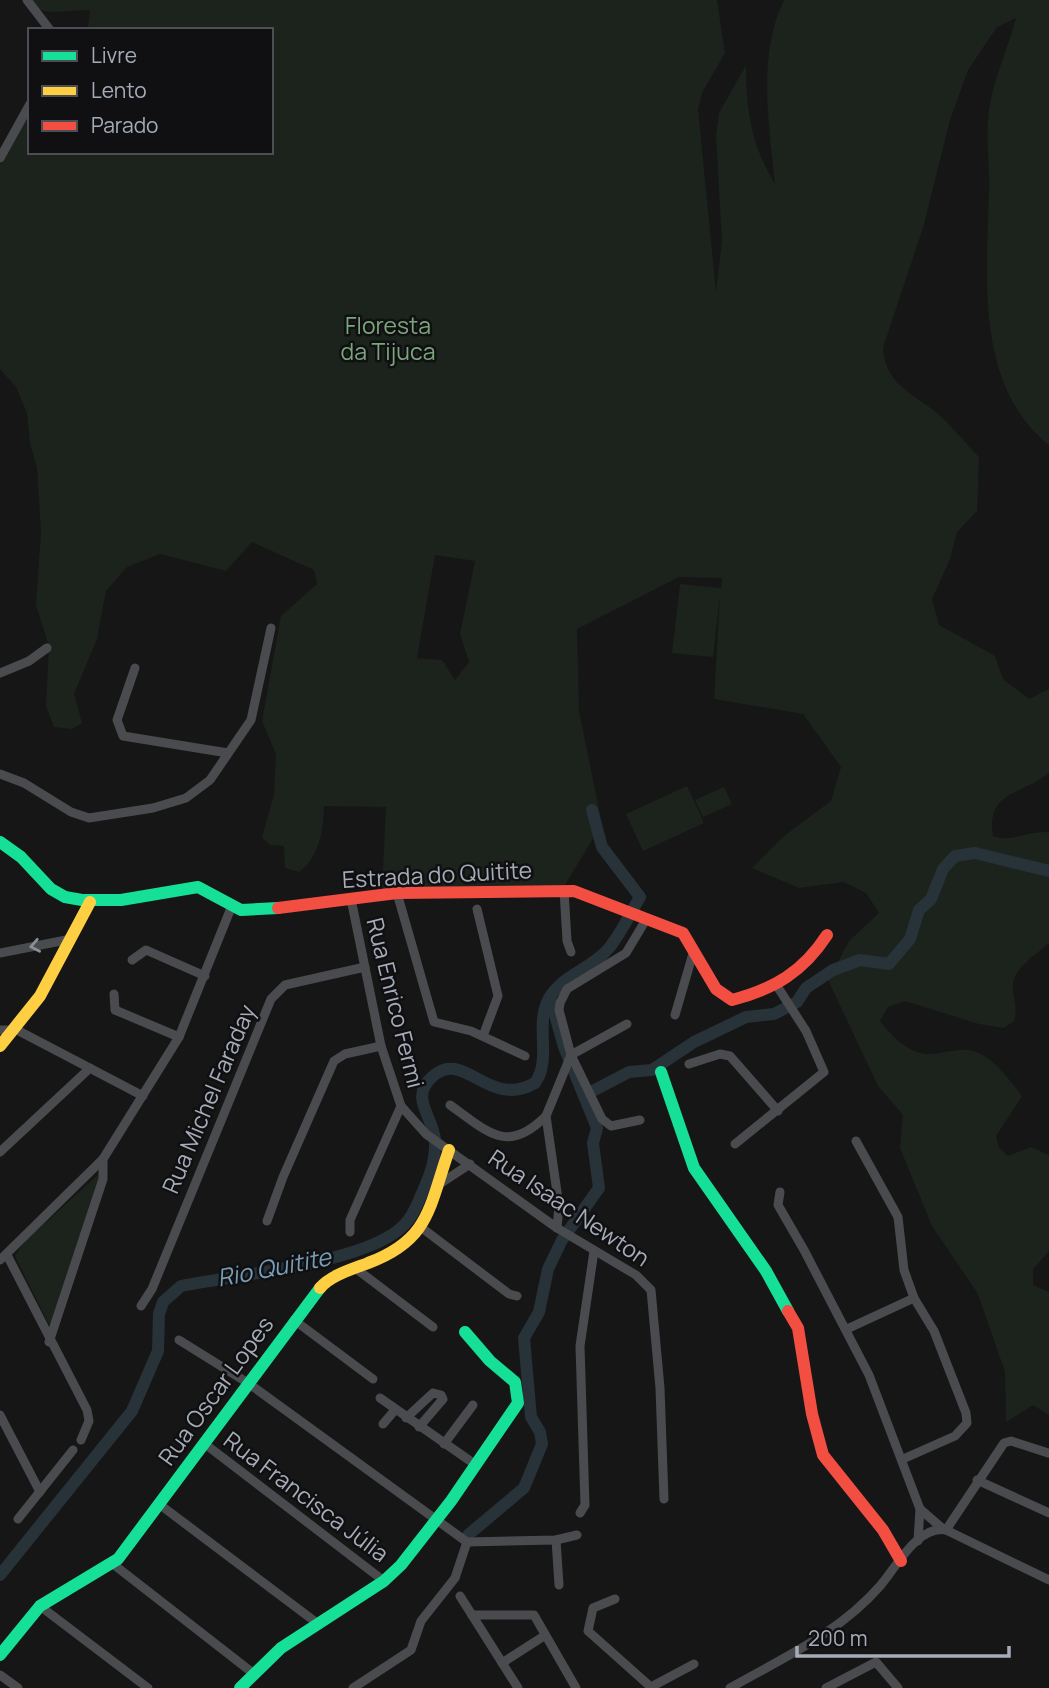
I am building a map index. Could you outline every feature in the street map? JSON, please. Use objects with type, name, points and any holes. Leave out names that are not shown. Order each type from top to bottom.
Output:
[{"type":"street","points":[[27,0],[48,28]]},
{"type":"street","points":[[0,159],[28,108]]},
{"type":"street","points":[[0,774],[24,783],[71,812],[101,818],[170,804],[186,798],[210,779],[253,714],[271,628]]},
{"type":"street","points":[[0,673],[30,661],[47,648]]},
{"type":"street","points":[[135,668],[117,720],[123,736],[228,753]]},
{"type":"street","points":[[0,842],[18,854],[57,894],[71,901],[90,902],[198,887],[211,892],[231,908],[180,1037],[103,1159],[3,1258],[87,1410],[89,1421],[81,1440]]},
{"type":"street","points":[[564,890],[567,941],[571,952]]},
{"type":"street","name":"Estrada do Quitite","points":[[231,908],[248,912],[397,893],[564,890],[628,910],[683,933],[695,949],[716,989],[732,1000],[780,992],[810,963],[827,935]]},
{"type":"street","points":[[397,893],[432,1019],[438,1024],[483,1036],[525,1056]]},
{"type":"street","name":"Rua Enrico Fermi","points":[[350,1232],[350,1220],[401,1106],[381,1046],[351,899]]},
{"type":"street","points":[[0,1046],[17,1030],[41,997],[90,902]]},
{"type":"street","points":[[477,909],[498,996],[483,1036]]},
{"type":"street","points":[[640,1120],[607,1125],[570,1060],[559,1010],[564,993],[626,953],[647,918]]},
{"type":"street","points":[[0,953],[71,939]]},
{"type":"street","points":[[675,1015],[695,949]]},
{"type":"street","points":[[132,960],[146,950],[205,976]]},
{"type":"street","name":"Rua Michel Faraday","points":[[141,1306],[152,1289],[271,999],[285,985],[365,967]]},
{"type":"street","points":[[736,1144],[824,1072],[822,1062],[780,992]]},
{"type":"street","points":[[114,994],[116,1010],[180,1037]]},
{"type":"street","points":[[450,1105],[503,1138],[523,1135],[545,1116],[570,1060],[627,1024]]},
{"type":"street","points":[[0,1030],[17,1030],[144,1096]]},
{"type":"street","points":[[267,1221],[283,1177],[334,1061],[345,1054],[381,1046]]},
{"type":"street","points":[[689,1064],[720,1054],[730,1056],[778,1111]]},
{"type":"street","points":[[0,1153],[90,1068]]},
{"type":"street","points":[[661,1072],[694,1168],[766,1272],[798,1328],[812,1415],[823,1455],[883,1530],[901,1561]]},
{"type":"street","name":"Rua Isaac Newton","points":[[401,1106],[426,1135],[559,1229],[636,1275],[651,1290],[662,1412],[664,1499]]},
{"type":"street","points":[[545,1116],[559,1206],[559,1229]]},
{"type":"street","points":[[856,1141],[898,1217],[901,1259],[914,1298],[934,1331],[966,1413],[967,1423],[956,1436],[903,1459]]},
{"type":"street","name":"Rua Oscar Lopes","points":[[0,1655],[40,1606],[113,1564],[323,1284],[406,1247],[422,1228],[438,1185],[447,1148]]},
{"type":"street","points":[[50,1342],[103,1179],[103,1159]]},
{"type":"street","points":[[438,1185],[470,1164]]},
{"type":"street","points":[[780,1192],[778,1205],[847,1329],[903,1459],[920,1509],[918,1541]]},
{"type":"street","points":[[422,1228],[509,1294],[517,1296]]},
{"type":"street","points":[[580,1513],[584,1504],[580,1346],[594,1251]]},
{"type":"street","points":[[355,1268],[433,1327]]},
{"type":"street","points":[[847,1329],[914,1298]]},
{"type":"street","points":[[294,1320],[373,1379]]},
{"type":"street","points":[[240,1688],[281,1648],[384,1581],[435,1521],[518,1403],[519,1395],[515,1382],[490,1361],[465,1332]]},
{"type":"street","points":[[179,1339],[248,1383],[467,1542],[556,1540],[577,1535]]},
{"type":"street","points":[[407,1418],[433,1393],[438,1392],[443,1399],[419,1427]]},
{"type":"street","points":[[380,1398],[476,1465]]},
{"type":"street","points":[[444,1444],[474,1405]]},
{"type":"street","points":[[383,1424],[395,1410]]},
{"type":"street","points":[[0,1415],[40,1492]]},
{"type":"street","points":[[730,1688],[841,1624],[879,1588],[926,1533],[944,1529],[1006,1441],[1048,1453]]},
{"type":"street","name":"Rua Francisca Júlia","points":[[205,1444],[384,1581]]},
{"type":"street","points":[[18,1519],[73,1450]]},
{"type":"street","points":[[977,1480],[1049,1513]]},
{"type":"street","points":[[159,1504],[317,1623]]},
{"type":"street","points":[[920,1509],[944,1529],[1049,1580]]},
{"type":"street","points":[[556,1540],[559,1585]]},
{"type":"street","points":[[353,1688],[411,1650],[421,1621],[455,1578],[467,1542]]},
{"type":"street","points":[[113,1564],[254,1674]]},
{"type":"street","points":[[460,1596],[518,1688]]},
{"type":"street","points":[[615,1599],[593,1608],[588,1624],[590,1633],[652,1687],[694,1664]]},
{"type":"street","points":[[40,1606],[148,1688]]},
{"type":"street","points":[[472,1615],[534,1615],[576,1688]]},
{"type":"street","points":[[502,1663],[544,1636]]},
{"type":"street","points":[[826,1688],[873,1663],[879,1664],[898,1688]]},
{"type":"street","points":[[0,1675],[18,1688]]},
{"type":"green space","name":"Floresta da Tijuca","points":[[27,0],[717,0],[725,53],[702,93],[698,109],[716,292],[722,241],[716,136],[719,113],[746,65],[751,126],[760,155],[775,184],[768,114],[768,67],[770,44],[784,0],[1049,0],[1049,445],[1025,420],[1008,392],[990,327],[987,292],[988,120],[996,80],[1016,18],[997,27],[968,70],[950,120],[923,228],[883,348],[889,371],[901,386],[943,418],[979,457],[977,511],[957,532],[950,559],[932,599],[939,625],[995,656],[1003,679],[1029,699],[1049,689],[1049,773],[1008,796],[995,810],[992,821],[993,836],[1000,838],[1049,832],[1049,943],[1016,974],[1013,981],[1014,1021],[1004,1028],[979,1024],[905,1001],[888,1007],[880,1021],[895,1038],[914,1051],[929,1054],[968,1050],[988,1058],[1022,1096],[996,1136],[999,1148],[1008,1156],[1031,1147],[1049,1155],[1049,1251],[1033,1269],[1033,1285],[1049,1292],[1049,1415],[1033,1405],[1006,1422],[1005,1372],[978,1294],[932,1226],[900,1148],[903,1115],[878,1086],[828,980],[849,941],[879,913],[866,893],[844,882],[799,888],[752,868],[784,836],[831,801],[841,767],[803,714],[714,699],[720,596],[713,657],[672,653],[680,584],[721,588],[722,578],[679,577],[577,629],[579,711],[602,824],[563,888],[382,889],[386,807],[324,806],[321,833],[311,859],[299,872],[285,868],[284,846],[270,845],[262,837],[274,795],[276,754],[262,721],[281,616],[317,584],[314,570],[252,542],[226,571],[160,554],[127,567],[106,591],[97,639],[74,694],[82,723],[72,729],[54,727],[46,706],[49,646],[36,605],[41,532],[37,467],[30,444],[27,413],[16,387],[0,369],[0,165],[28,115],[28,154],[273,154],[273,28],[84,28],[88,27],[90,10],[55,12],[39,9]],"holes":[[[435,555],[475,561],[460,634],[469,662],[455,680],[442,660],[417,658]]]},
{"type":"green space","points":[[687,786],[704,823],[643,851],[626,814]]},
{"type":"green space","points":[[724,787],[732,804],[703,817],[695,800]]},
{"type":"green space","points":[[98,1175],[101,1181],[52,1325],[48,1323],[15,1256],[24,1242]]},
{"type":"waterway","name":"Rio Quitite","points":[[0,1575],[132,1411],[158,1351],[159,1314],[163,1302],[181,1286],[300,1266],[363,1249],[388,1237],[411,1217],[432,1166],[435,1140],[422,1100],[425,1085],[432,1077],[444,1070],[455,1069],[504,1089],[518,1089],[535,1083],[542,1064],[544,1010],[548,1000],[561,984],[594,962],[609,948],[640,897],[602,847],[592,810]]},
{"type":"waterway","points":[[585,1095],[629,1072],[652,1070],[694,1042],[746,1017],[774,1014],[797,1002],[806,988],[833,970],[860,960],[889,964],[910,939],[919,910],[931,899],[943,869],[955,856],[975,853],[1049,871]]},
{"type":"waterway","points":[[468,1535],[524,1488],[542,1444],[540,1432],[531,1417],[524,1338],[539,1312],[548,1269],[562,1240],[599,1188],[593,1143],[597,1128],[564,1047],[550,997]]},
{"type":"traffic: fast","points":[[0,842],[21,857],[51,889],[65,897],[121,900],[198,887],[241,910],[278,908]]},
{"type":"traffic: fast","points":[[661,1072],[694,1168],[766,1271],[788,1311]]},
{"type":"traffic: fast","points":[[0,1655],[40,1606],[118,1559],[320,1288]]},
{"type":"traffic: fast","points":[[240,1688],[281,1648],[384,1581],[401,1565],[451,1501],[518,1403],[515,1382],[490,1361],[465,1332]]},
{"type":"traffic: slow","points":[[0,1046],[40,996],[90,902]]},
{"type":"traffic: slow","points":[[320,1288],[336,1276],[388,1254],[416,1232],[431,1205],[449,1150]]},
{"type":"traffic: jam","points":[[278,908],[397,893],[574,891],[683,933],[716,989],[732,1000],[761,990],[786,977],[808,959],[827,935]]},
{"type":"traffic: jam","points":[[788,1311],[798,1328],[812,1414],[823,1455],[883,1530],[901,1561]]}]
